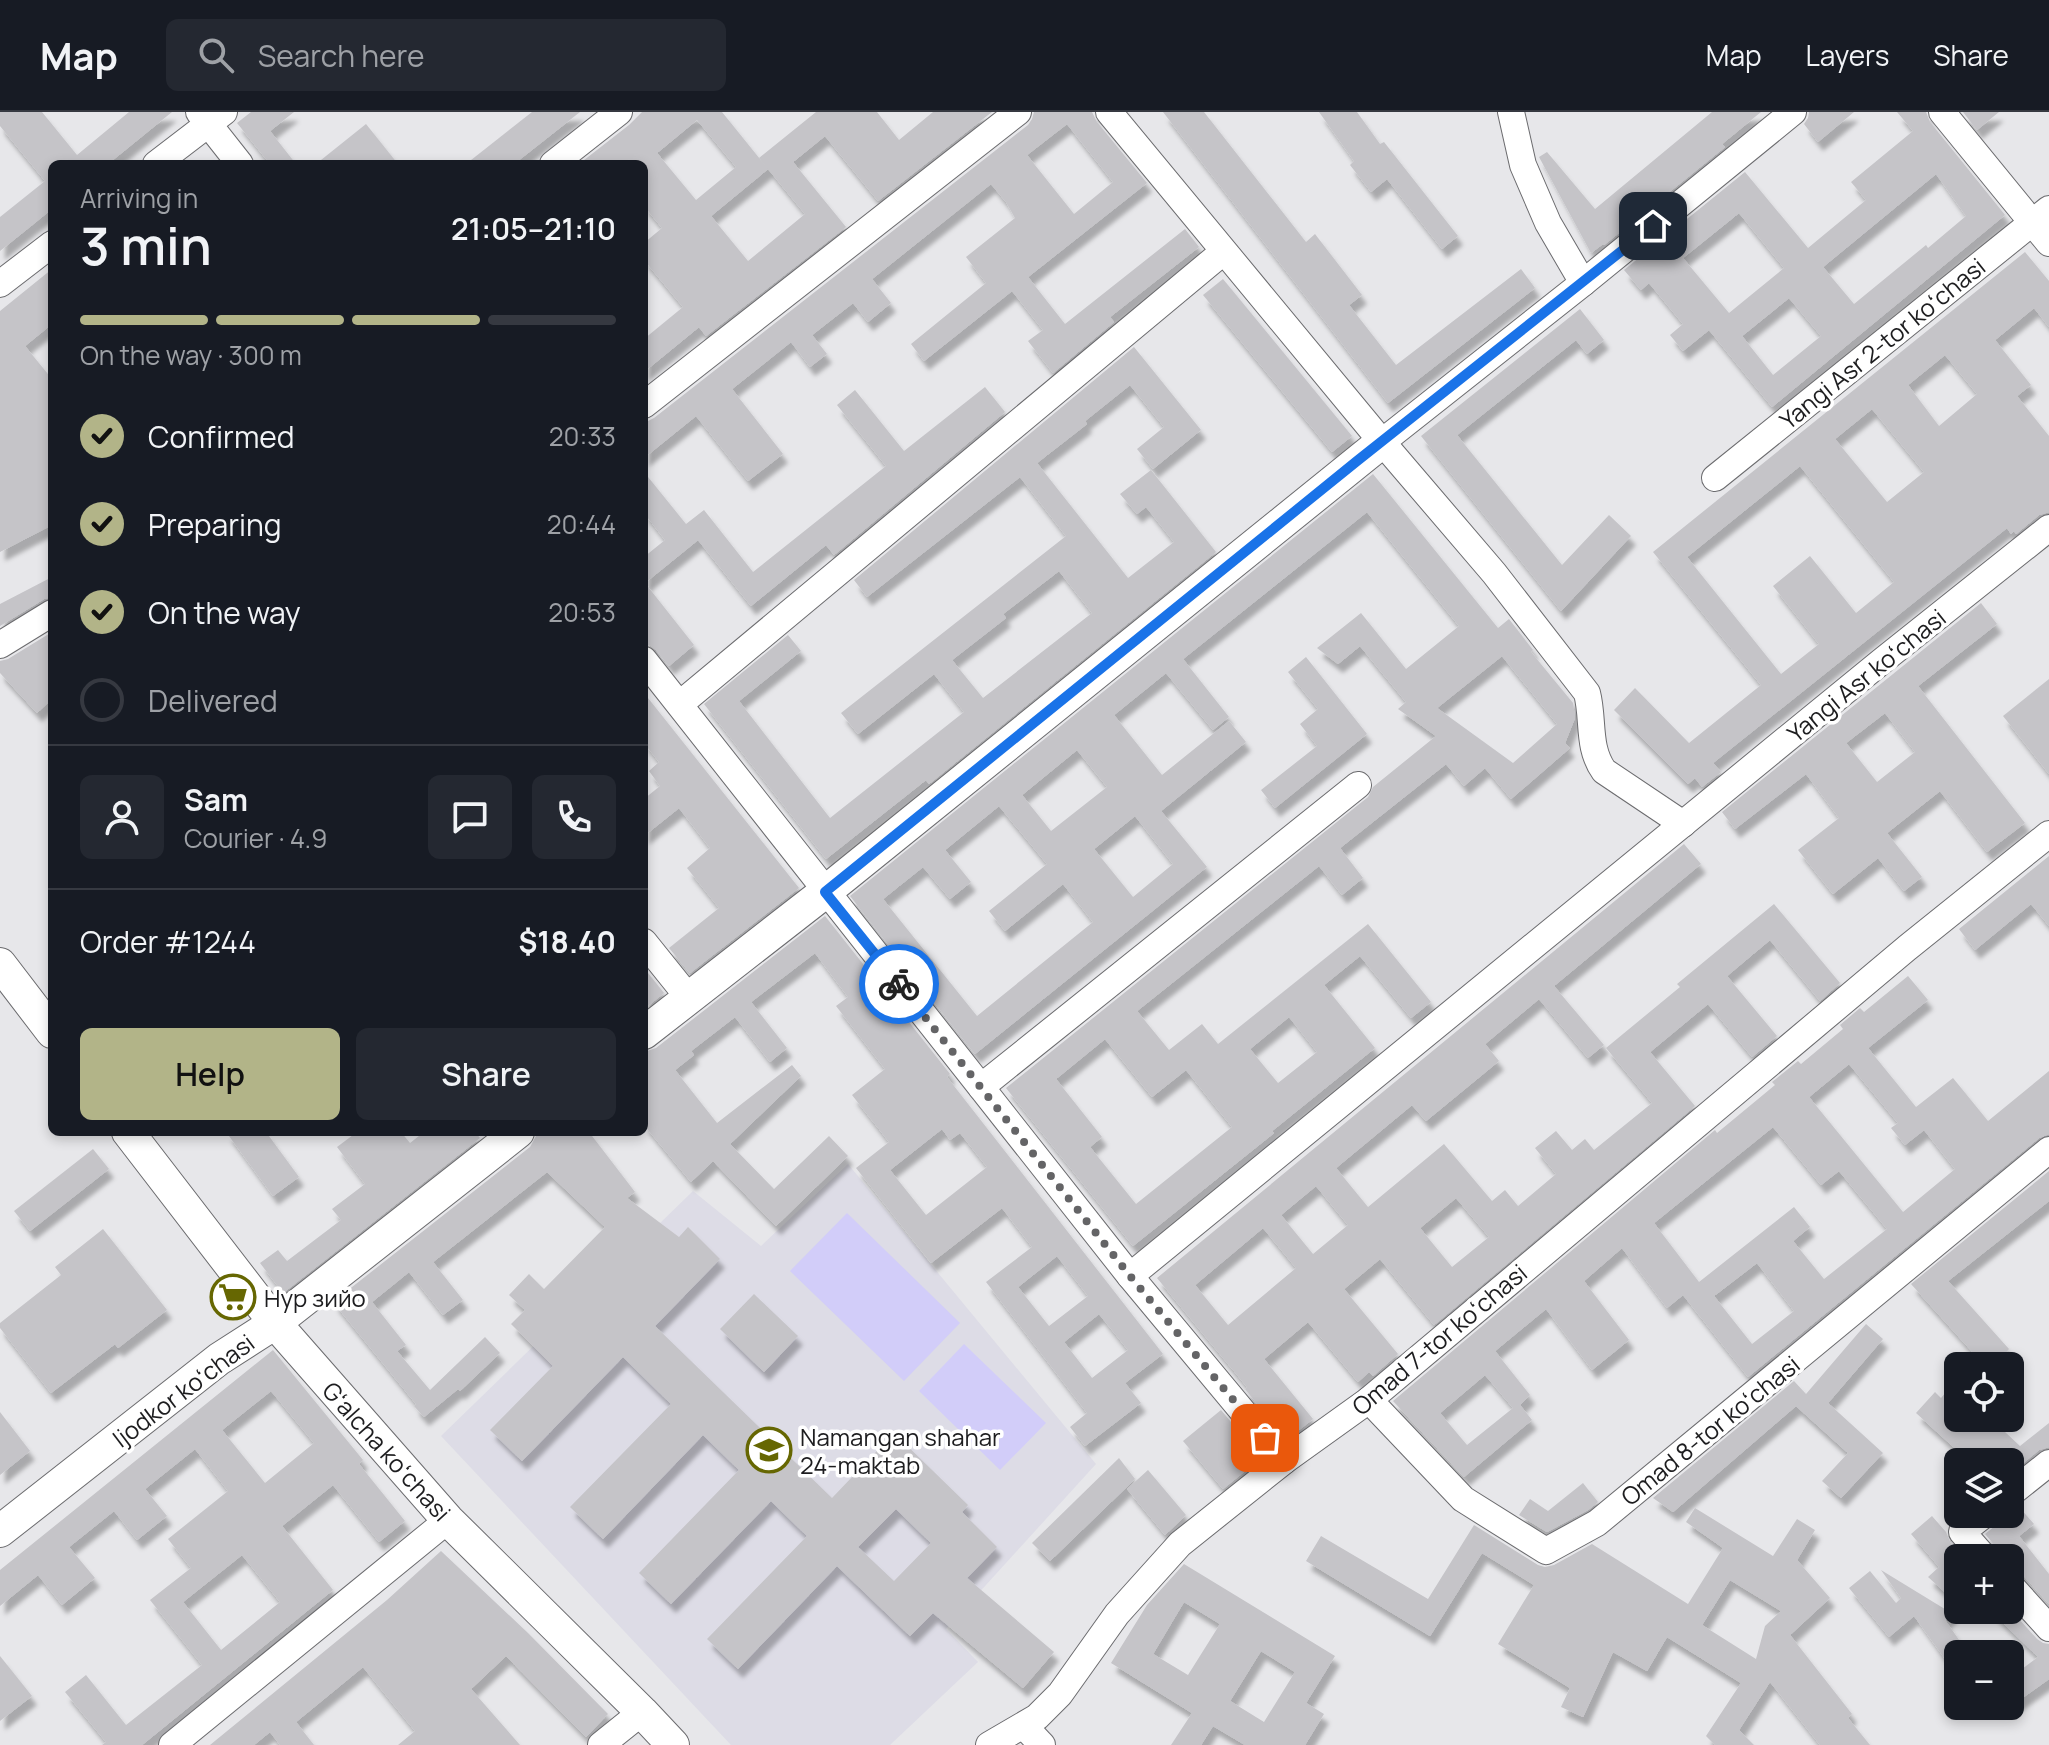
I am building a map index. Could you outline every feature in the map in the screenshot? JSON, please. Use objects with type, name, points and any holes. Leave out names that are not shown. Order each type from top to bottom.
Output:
[{"type":"street","points":[[558,160],[619,112]]},
{"type":"street","points":[[648,402],[1018,112]]},
{"type":"street","points":[[1109,112],[1494,573],[1587,693],[1592,747],[1604,771],[1683,824]]},
{"type":"street","points":[[1511,112],[1523,165],[1548,223],[1583,283]]},
{"type":"street","points":[[648,1030],[825,892],[1793,112]]},
{"type":"street","points":[[1942,112],[2044,225]]},
{"type":"street","points":[[160,160],[210,116],[238,160]]},
{"type":"street","name":"Yangi Asr 2-tor koʻchasi","points":[[1715,478],[2044,225]]},
{"type":"street","points":[[0,284],[48,247]]},
{"type":"street","points":[[680,704],[1223,252]]},
{"type":"street","name":"Yangi Asr koʻchasi","points":[[1130,1276],[1894,651],[2049,528]]},
{"type":"street","points":[[0,645],[48,615]]},
{"type":"street","points":[[648,665],[1130,1276],[1284,1461]]},
{"type":"street","points":[[981,1087],[1358,785]]},
{"type":"street","name":"Omad 7-tor koʻchasi","points":[[989,1745],[1033,1736],[1037,1717],[1060,1694],[1117,1614],[1180,1544],[1284,1461],[1369,1400],[1907,948],[2049,834]]},
{"type":"street","points":[[648,947],[689,998]]},
{"type":"street","points":[[0,964],[48,1027]]},
{"type":"street","name":"Gʻalcha koʻchasi","points":[[131,1136],[275,1323],[448,1520],[673,1745]]},
{"type":"street","name":"Ijodkor koʻchasi","points":[[0,1531],[219,1359],[275,1323],[513,1136]]},
{"type":"street","name":"Omad 8-tor koʻchasi","points":[[1369,1400],[1463,1499],[1546,1551],[1597,1523],[2049,1150]]},
{"type":"street","points":[[2024,1483],[2049,1463]]},
{"type":"street","points":[[172,1745],[448,1520]]},
{"type":"street","points":[[1967,1528],[1962,1532],[1973,1544]]},
{"type":"street","points":[[2024,1600],[2049,1628]]},
{"type":"street","points":[[601,1745],[642,1712]]},
{"type":"shaded area","name":"Namangan shahar 24-maktab","points":[[848,1164],[1096,1464],[946,1629],[978,1662],[890,1745],[731,1745],[441,1436],[693,1191],[761,1246]]},
{"type":"shaded area","points":[[847,1213],[960,1323],[904,1381],[790,1271]]},
{"type":"shaded area","points":[[964,1344],[1046,1423],[1000,1470],[919,1391]]},
{"type":"building","points":[[0,112],[42,112],[77,155],[129,112],[172,112],[113,160],[48,160],[48,212],[0,251],[0,217],[45,181],[0,126]]},
{"type":"building","points":[[251,112],[294,112],[270,131],[293,160],[267,160],[237,123]]},
{"type":"building","points":[[532,112],[580,112],[519,160],[471,160]]},
{"type":"building","points":[[642,112],[722,112],[759,158],[816,112],[877,112],[899,140],[933,112],[992,112],[878,201],[825,136],[793,162],[846,227],[706,336],[699,327],[648,369],[648,336],[683,307],[648,265],[648,240],[662,228],[648,211],[648,160],[584,160]],"holes":[[[697,120],[736,167],[696,200],[657,153]],[[768,169],[805,214],[748,261],[711,216]]]},
{"type":"building","points":[[1034,112],[1092,112],[1147,183],[1028,277],[1065,324],[1185,229],[1199,247],[1110,317],[1114,322],[1053,373],[1028,341],[1043,330],[1012,291],[924,361],[911,344],[986,283],[966,257],[1015,218],[991,184],[872,279],[891,303],[868,322],[853,303],[812,335],[827,354],[810,367],[791,342],[732,389],[783,454],[748,481],[696,416],[648,455],[648,421],[1028,125]],"holes":[[[1067,124],[1113,182],[1074,214],[1027,155]]]},
{"type":"building","points":[[1163,112],[1204,112],[1306,242],[1315,234],[1362,295],[1349,305],[1396,365],[1521,269],[1535,288],[1388,403]]},
{"type":"building","points":[[1319,112],[1357,112],[1458,236],[1442,249],[1387,179],[1371,192],[1350,165],[1354,161]]},
{"type":"building","points":[[1712,112],[1761,112],[1722,144],[1725,147],[1591,253],[1539,157],[1547,152],[1595,209]]},
{"type":"building","points":[[1809,112],[1854,112],[1818,142],[1804,124]]},
{"type":"building","points":[[1897,112],[1926,112],[1930,122],[2005,215],[1772,407],[1709,330],[1683,351],[1670,335],[1683,324],[1649,283],[1641,290],[1624,270],[1745,172],[1808,248],[1866,200],[1851,182],[1913,131]],"holes":[[[1936,174],[1966,216],[1854,304],[1823,267]],[[1739,213],[1784,268],[1729,313],[1683,258]],[[1789,298],[1821,336],[1773,375],[1742,336]]]},
{"type":"building","points":[[1963,112],[1999,112],[1977,130]]},
{"type":"building","points":[[366,124],[395,160],[321,160]]},
{"type":"building","points":[[2025,252],[2049,281],[2049,327],[2034,308],[1995,340],[2031,385],[2017,396],[2049,436],[2049,512],[2039,515],[2016,534],[2014,531],[2011,534],[2007,528],[1713,763],[1721,772],[1702,787],[1695,778],[1688,784],[1614,710],[1635,688],[1689,743],[1761,685],[1653,552]],"holes":[[[1945,355],[1977,394],[1939,426],[1908,385]],[[1872,409],[1924,472],[1887,502],[1835,439]],[[1800,466],[1894,582],[1856,613],[1810,556],[1773,586],[1819,644],[1781,674],[1687,557]]]},
{"type":"building","points":[[48,272],[48,327],[25,346],[48,374],[48,527],[0,552],[0,311]]},
{"type":"building","points":[[1223,279],[1352,436],[1332,452],[1203,295]]},
{"type":"building","points":[[1580,309],[1604,340],[1587,354],[1576,340],[1457,435],[1562,565],[1609,515],[1631,536],[1561,611],[1421,436]]},
{"type":"building","points":[[1134,347],[1201,430],[1153,469],[1137,449],[1164,427],[1130,385],[1037,463],[1128,578],[1174,542],[1146,507],[1137,514],[1120,494],[1151,470],[1216,552],[929,784],[926,780],[826,859],[704,704],[788,635],[801,651],[739,701],[830,818],[964,712],[934,674],[858,734],[841,713],[1066,536],[1020,477],[867,597],[854,580]],"holes":[[[1059,571],[1092,613],[983,698],[952,660],[1006,618],[1003,614]]]},
{"type":"building","points":[[985,387],[1005,412],[834,555],[826,545],[751,606],[698,540],[648,581],[648,554],[665,540],[648,518],[648,477],[686,524],[704,510],[753,572],[886,466],[837,405],[855,390],[904,451]]},
{"type":"building","points":[[1373,474],[1498,628],[1509,619],[1533,650],[1531,652],[1573,703],[1575,718],[1565,743],[1570,748],[1511,799],[1485,768],[1464,786],[1446,764],[1340,848],[1363,878],[1342,895],[1319,866],[1137,1011],[1169,1050],[1202,1024],[1218,1044],[1368,924],[1431,1002],[1411,1018],[1360,956],[1324,985],[1375,1048],[1133,1246],[1006,1088],[1368,797],[1373,787],[1436,736],[1398,709],[1406,702],[1360,646],[1338,664],[1317,648],[1361,613],[1406,669],[1459,626],[1367,512],[1183,659],[1229,717],[1213,730],[1166,673],[1114,715],[1162,775],[1229,721],[1246,742],[1161,811],[1207,867],[975,1054],[850,896]],"holes":[[[1502,656],[1557,724],[1513,763],[1437,708]],[[1077,750],[1107,787],[1051,831],[1022,795]],[[999,806],[1047,864],[989,911],[1005,931],[1063,884],[1093,922],[977,1016],[883,899],[923,867],[950,899],[971,882],[945,850]],[[1135,816],[1173,864],[1133,897],[1094,849]],[[1289,1017],[1317,1052],[1278,1083],[1250,1049]],[[1105,1039],[1152,1097],[1186,1070],[1232,1127],[1136,1204],[1090,1147],[1102,1137],[1056,1079]]]},
{"type":"building","points":[[48,579],[48,598],[0,626],[0,604]]},
{"type":"building","points":[[648,587],[694,645],[669,666],[648,645]]},
{"type":"building","points":[[1981,603],[1997,624],[1918,686],[2025,823],[1987,852],[1940,791],[1887,833],[1922,877],[1904,891],[1878,858],[1833,894],[1798,850],[1839,818],[1806,774],[1735,829],[1722,812]],"holes":[[[1885,713],[1915,752],[1877,782],[1846,743]]]},
{"type":"building","points":[[48,634],[48,703],[37,713],[0,673],[0,661]]},
{"type":"building","points":[[1306,657],[1367,734],[1275,808],[1261,790],[1317,746],[1300,724],[1318,709],[1288,672]]},
{"type":"building","points":[[2049,679],[2049,774],[2003,716]]},
{"type":"building","points":[[648,698],[799,888],[690,973],[669,948],[719,908],[687,868],[710,848],[679,808],[648,833],[648,796],[660,786],[649,771],[659,762],[648,748]]},
{"type":"building","points":[[1684,844],[1701,864],[1554,986],[1604,1045],[1588,1058],[1539,999],[1485,1044],[1499,1061],[1426,1121],[1412,1105],[1336,1168],[1368,1207],[1444,1144],[1492,1201],[1505,1190],[1518,1206],[1556,1174],[1535,1148],[1556,1131],[1572,1150],[1585,1139],[1594,1150],[1652,1103],[1606,1048],[1774,904],[1840,983],[1820,1001],[1770,940],[1727,976],[1777,1036],[1752,1057],[1708,1004],[1650,1052],[1695,1106],[1434,1325],[1380,1259],[1344,1289],[1398,1354],[1373,1376],[1369,1372],[1358,1382],[1308,1322],[1264,1359],[1313,1419],[1289,1438],[1285,1438],[1157,1278]],"holes":[[[1316,1186],[1348,1225],[1313,1254],[1281,1215]],[[1456,1198],[1489,1237],[1452,1267],[1420,1228]],[[1263,1228],[1296,1268],[1228,1325],[1195,1285]]]},
{"type":"building","points":[[2049,856],[2049,926],[2031,904],[1975,950],[1959,929]]},
{"type":"building","points":[[825,916],[950,1074],[947,1077],[1163,1354],[1125,1383],[1141,1403],[1085,1446],[1070,1427],[1087,1413],[986,1282],[1032,1247],[1002,1208],[931,1263],[856,1168],[889,1142],[852,1095],[885,1069],[836,1006],[848,997],[815,953],[751,1002],[787,1048],[770,1062],[735,1017],[691,1051],[694,1055],[675,1070],[717,1123],[792,1065],[801,1076],[730,1144],[774,1189],[829,1136],[848,1156],[776,1226],[713,1161],[691,1182],[648,1130],[648,1051],[656,1048]],"holes":[[[942,1129],[950,1140],[960,1133],[987,1167],[926,1215],[890,1170]],[[1057,1256],[1088,1296],[1049,1326],[1018,1287]],[[1099,1314],[1128,1350],[1092,1378],[1064,1342]]]},
{"type":"building","points":[[648,973],[664,993],[648,1006]]},
{"type":"building","points":[[1908,976],[1928,1000],[1868,1048],[1916,1107],[1953,1078],[1988,1121],[2049,1071],[2049,1134],[2039,1138],[1748,1377],[1683,1295],[1667,1308],[1622,1248],[1584,1281],[1629,1340],[1592,1370],[1546,1309],[1495,1351],[1530,1395],[1520,1405],[1532,1420],[1464,1477],[1393,1401],[1715,1130],[1717,1133],[1775,1085],[1772,1082],[1798,1061],[1801,1064],[1843,1029],[1840,1025],[1860,1008],[1864,1012]],"holes":[[[1849,1064],[1898,1123],[1891,1128],[1905,1145],[1924,1130],[1955,1169],[1903,1212],[1809,1097]],[[1773,1127],[1821,1185],[1839,1171],[1887,1229],[1824,1279],[1793,1241],[1810,1227],[1794,1207],[1699,1282],[1654,1223]],[[1757,1263],[1794,1311],[1752,1344],[1714,1296]],[[1485,1375],[1513,1408],[1467,1445],[1440,1413]]]},
{"type":"building","points":[[229,1136],[269,1136],[299,1177],[273,1196]]},
{"type":"building","points":[[352,1136],[404,1136],[410,1143],[419,1136],[480,1138],[283,1293],[260,1263],[278,1250],[287,1261],[341,1220],[332,1209],[365,1184],[337,1147]]},
{"type":"building","points":[[536,1136],[592,1136],[635,1192],[627,1198],[679,1237],[688,1227],[720,1259],[655,1326],[832,1498],[894,1433],[968,1505],[962,1512],[997,1547],[967,1578],[1054,1652],[1023,1688],[933,1613],[910,1636],[837,1566],[738,1669],[707,1639],[807,1536],[771,1501],[671,1604],[639,1573],[739,1470],[703,1435],[603,1539],[570,1507],[671,1404],[623,1357],[522,1461],[490,1430],[553,1366],[511,1324],[525,1310],[509,1295],[529,1274],[544,1289],[605,1227],[547,1172],[433,1262],[463,1300],[443,1315],[409,1272],[372,1302],[406,1345],[397,1351],[430,1390],[485,1337],[500,1353],[460,1391],[458,1389],[424,1417],[333,1302],[530,1147]],"holes":[[[896,1509],[931,1543],[894,1581],[858,1547]]]},
{"type":"building","points":[[93,1149],[109,1169],[30,1231],[14,1211]]},
{"type":"building","points":[[2049,1171],[2049,1201],[1948,1281],[2009,1349],[2006,1352],[1972,1352],[1911,1284]]},
{"type":"building","points":[[103,1229],[167,1310],[118,1348],[115,1344],[51,1393],[0,1328],[0,1323],[61,1275],[55,1267]]},
{"type":"building","points":[[754,1294],[798,1336],[764,1372],[720,1329]]},
{"type":"building","points":[[1866,1324],[1883,1339],[1828,1403],[1883,1453],[1841,1498],[1822,1481],[1848,1453],[1796,1406],[1673,1512],[1653,1498],[1794,1381],[1806,1394]]},
{"type":"building","points":[[273,1350],[363,1460],[359,1464],[405,1521],[379,1542],[333,1485],[282,1526],[333,1590],[142,1745],[102,1745],[106,1742],[65,1692],[86,1675],[126,1725],[202,1665],[150,1600],[191,1568],[168,1539],[228,1491],[195,1449],[145,1489],[167,1516],[137,1540],[114,1511],[69,1547],[95,1578],[62,1605],[38,1575],[0,1606],[0,1570]],"holes":[[[271,1391],[314,1443],[265,1483],[222,1430]],[[242,1555],[280,1602],[221,1650],[183,1602]]]},
{"type":"building","points":[[1935,1392],[1941,1398],[1944,1394],[1944,1432],[2005,1432],[2020,1446],[2049,1423],[2049,1447],[2039,1450],[2024,1462],[2024,1448],[1955,1448],[1916,1413]]},
{"type":"building","points":[[1221,1410],[1261,1458],[1223,1489],[1183,1441]]},
{"type":"building","points":[[0,1412],[30,1451],[0,1475]]},
{"type":"building","points":[[1119,1458],[1135,1479],[1050,1561],[1032,1543]]},
{"type":"building","points":[[1148,1470],[1186,1515],[1165,1535],[1127,1489]]},
{"type":"building","points":[[1583,1483],[1598,1502],[1547,1532],[1519,1515],[1530,1499],[1548,1511]]},
{"type":"building","points":[[1695,1508],[1773,1556],[1797,1519],[1815,1530],[1797,1560],[1830,1598],[1790,1635],[1852,1714],[1848,1718],[1870,1745],[1820,1745],[1770,1682],[1739,1730],[1754,1745],[1715,1745],[1706,1736],[1741,1683],[1667,1637],[1647,1671],[1613,1652],[1583,1717],[1561,1707],[1570,1688],[1498,1644],[1534,1585],[1482,1553],[1430,1636],[1306,1561],[1321,1536],[1428,1599],[1474,1525],[1545,1567],[1592,1544],[1688,1604],[1723,1548],[1686,1522]],"holes":[[[1730,1580],[1781,1611],[1765,1626],[1756,1659],[1702,1625]]]},
{"type":"building","points":[[2024,1513],[2034,1524],[2019,1536],[2049,1574],[2049,1604],[2024,1576],[2024,1544],[1994,1544],[1985,1534],[1993,1528],[2024,1528]]},
{"type":"building","points":[[1932,1516],[1946,1532],[1952,1544],[1944,1544],[1944,1591],[1928,1577],[1939,1567],[1911,1534]]},
{"type":"building","points":[[441,1551],[608,1714],[586,1737],[506,1656],[471,1689],[520,1745],[398,1745],[415,1731],[363,1667],[296,1722],[314,1745],[280,1745],[270,1732],[254,1745],[210,1745],[387,1600]]},
{"type":"building","points":[[1184,1564],[1335,1656],[1306,1703],[1324,1714],[1305,1745],[1245,1745],[1213,1726],[1201,1745],[1171,1745],[1192,1713],[1111,1663],[1147,1605]],"holes":[[[1184,1602],[1220,1624],[1188,1675],[1153,1654]],[[1261,1651],[1295,1672],[1264,1722],[1230,1701]]]},
{"type":"building","points":[[1881,1570],[1944,1608],[1944,1624],[1948,1624],[1959,1640],[1944,1640],[1944,1658],[1914,1616],[1889,1637],[1849,1588],[1870,1571],[1896,1603],[1901,1598]]},
{"type":"building","points":[[2004,1624],[2024,1624],[2037,1639],[2049,1644],[2049,1679],[2024,1697],[2024,1668],[2038,1657]]},
{"type":"building","points":[[0,1656],[32,1696],[0,1721]]},
{"type":"way so far","points":[[899,984],[1130,1276],[1265,1438]]},
{"type":"place","name":"Нур зийо","points":[[233,1297]]},
{"type":"place","name":"Namangan shahar 24-maktab","points":[[769,1450]]},
{"type":"route","points":[[899,984],[825,892],[1357,461],[1653,226]]}]
